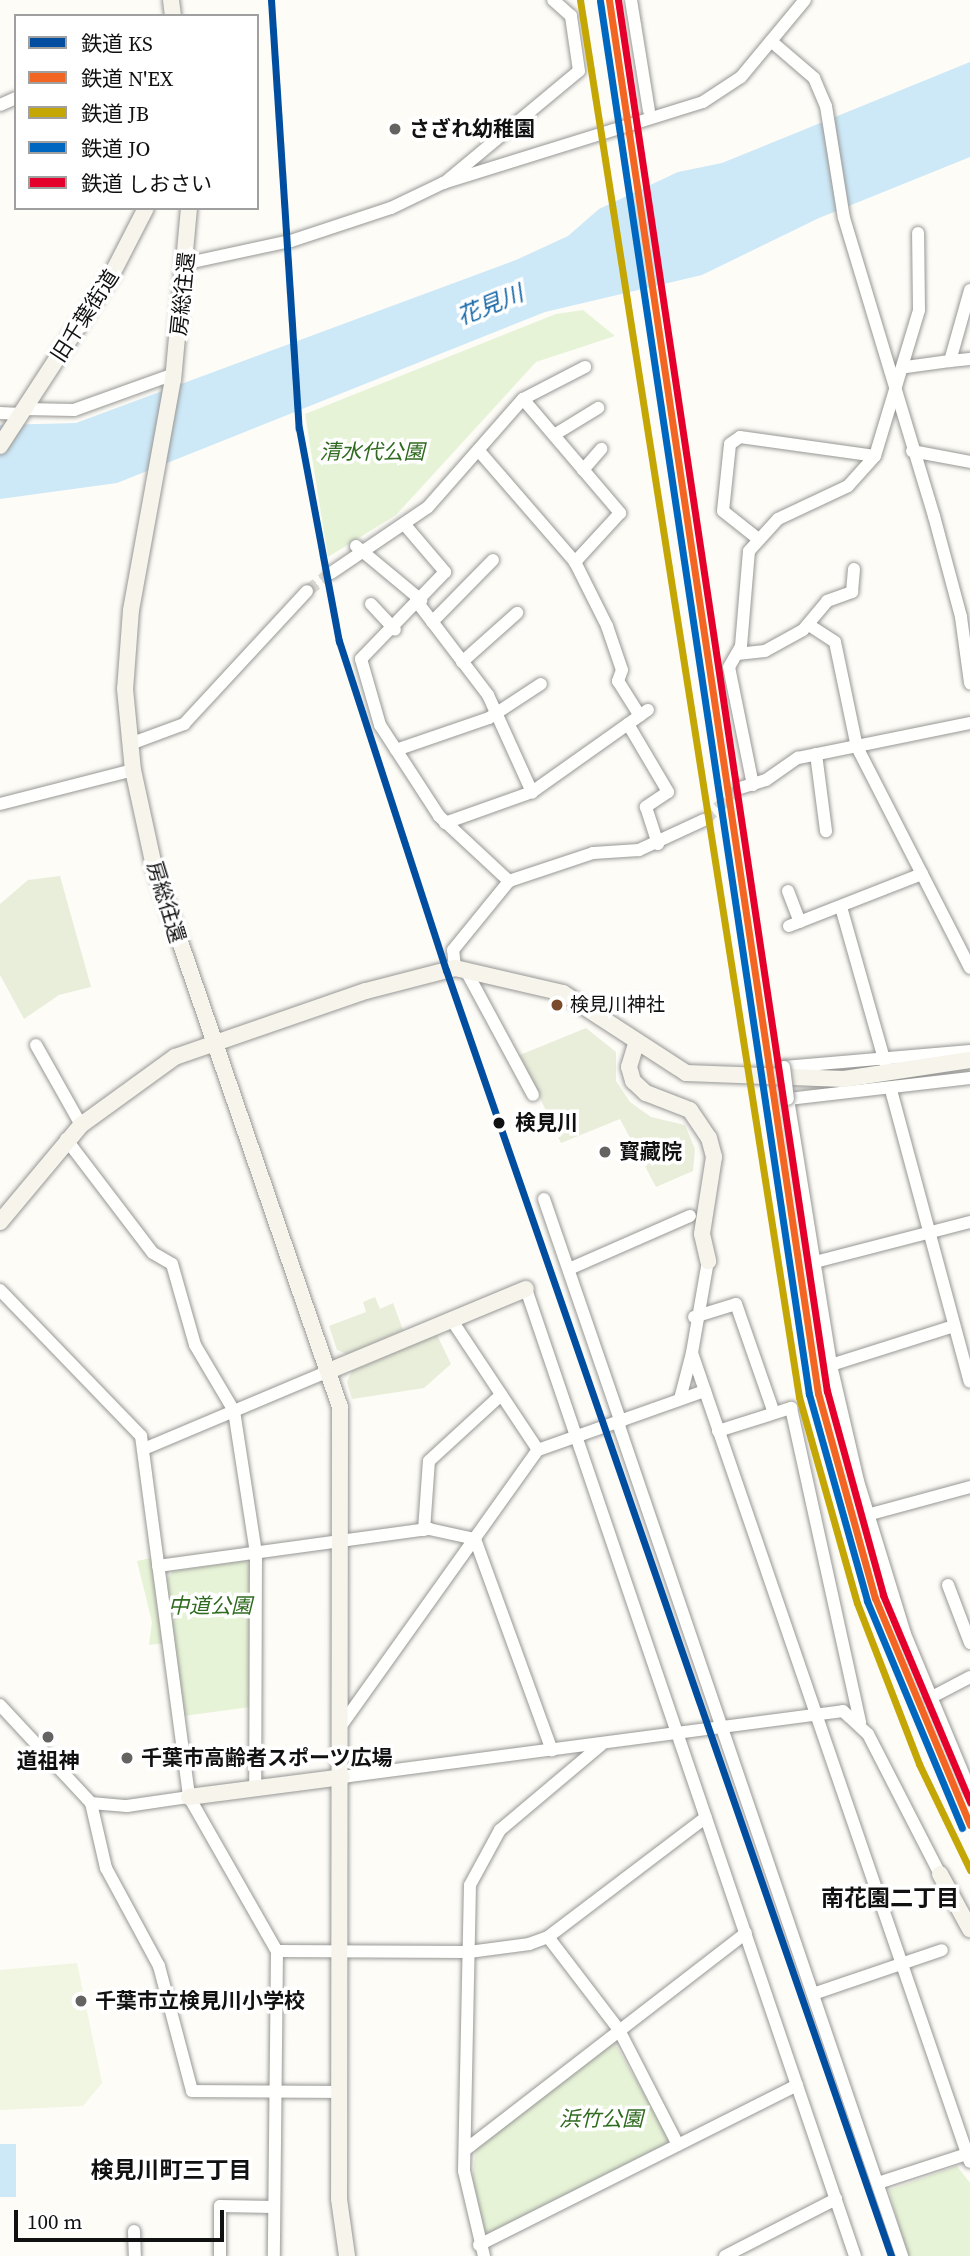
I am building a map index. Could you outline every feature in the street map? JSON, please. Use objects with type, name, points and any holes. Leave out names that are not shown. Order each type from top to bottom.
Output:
[{"type":"street","points":[[443,183],[579,71],[571,16],[553,0]]},
{"type":"street","points":[[188,263],[291,240],[391,208],[443,183],[703,102],[741,77],[805,0]]},
{"type":"street","points":[[635,2],[649,111]]},
{"type":"street","points":[[771,41],[814,78],[826,106],[845,218],[895,401],[966,613],[970,683]]},
{"type":"street","name":"旧千葉街道","points":[[0,446],[111,276],[145,210]]},
{"type":"street","name":"房総往還","points":[[189,210],[188,263],[173,377],[126,652],[130,744],[154,866],[331,1370],[345,1457],[339,2199],[347,2256]]},
{"type":"street","points":[[918,233],[919,310],[906,367],[875,456],[848,486],[778,519],[757,538],[746,565],[737,654],[729,667],[746,786],[816,754],[970,723]]},
{"type":"street","points":[[950,361],[970,290]]},
{"type":"street","points":[[906,367],[970,359]]},
{"type":"street","points":[[331,573],[359,549],[405,525],[479,451],[523,399],[585,367]]},
{"type":"street","points":[[0,413],[74,410],[173,377]]},
{"type":"street","points":[[523,399],[620,513],[575,562]]},
{"type":"street","points":[[554,435],[598,408]]},
{"type":"street","points":[[757,538],[723,511],[730,444],[740,438],[875,456]]},
{"type":"street","points":[[583,470],[601,449]]},
{"type":"street","points":[[445,823],[532,792],[644,713],[618,681],[622,670],[607,626],[575,562],[479,451]]},
{"type":"street","points":[[912,451],[970,462]]},
{"type":"street","points":[[405,525],[444,572],[395,631],[362,659],[380,725],[445,823],[509,881]]},
{"type":"street","points":[[359,549],[419,601],[496,709],[532,792]]},
{"type":"street","points":[[432,622],[493,561]]},
{"type":"street","points":[[737,654],[765,651],[809,625],[827,601],[852,592],[854,569]]},
{"type":"street","points":[[130,744],[184,724],[307,591]]},
{"type":"street","points":[[371,604],[395,631]]},
{"type":"street","points":[[462,662],[517,613]]},
{"type":"street","points":[[809,625],[835,642],[857,747],[970,968]]},
{"type":"street","points":[[397,750],[489,718],[496,709],[541,684]]},
{"type":"street","points":[[628,724],[668,792],[646,807],[657,844]]},
{"type":"street","points":[[816,754],[826,831]]},
{"type":"street","points":[[0,804],[133,770]]},
{"type":"street","points":[[533,1095],[460,968],[453,950],[509,881],[593,853],[657,844],[704,820]]},
{"type":"street","points":[[788,891],[794,924],[922,874]]},
{"type":"street","points":[[841,907],[885,1062]]},
{"type":"street","points":[[0,1222],[66,1139],[132,1083],[215,1042],[460,968],[563,993],[636,1044],[686,1073],[744,1080],[844,1079],[970,1060]]},
{"type":"street","points":[[636,1044],[629,1067],[634,1081],[646,1093],[690,1110],[709,1138],[713,1157],[702,1234],[708,1261],[694,1317],[692,1353],[680,1399]]},
{"type":"street","points":[[36,1045],[81,1125]]},
{"type":"street","points":[[970,1051],[885,1062],[784,1067],[831,1365],[867,1514],[930,1698],[970,1789]]},
{"type":"street","points":[[788,1099],[891,1090],[970,1078]]},
{"type":"street","points":[[891,1090],[970,1382]]},
{"type":"street","points":[[66,1139],[153,1253],[172,1264],[195,1345],[234,1411],[256,1553],[255,1789]]},
{"type":"street","points":[[544,1199],[902,2256]]},
{"type":"street","points":[[569,1269],[690,1216]]},
{"type":"street","points":[[816,1262],[970,1222]]},
{"type":"street","points":[[144,1449],[526,1289],[574,1437],[855,2256]]},
{"type":"street","points":[[0,1290],[141,1436],[188,1797],[277,1951],[274,2256]]},
{"type":"street","points":[[694,1317],[736,1304],[774,1413]]},
{"type":"street","points":[[451,1319],[538,1450]]},
{"type":"street","points":[[831,1365],[954,1326]]},
{"type":"street","points":[[692,1353],[819,1715],[969,2157],[878,2183]]},
{"type":"street","points":[[343,1723],[538,1450],[705,1391]]},
{"type":"street","points":[[424,1530],[429,1461],[501,1395]]},
{"type":"street","points":[[718,1431],[791,1408],[860,1723],[970,1929]]},
{"type":"street","points":[[867,1514],[970,1487]]},
{"type":"street","points":[[158,1566],[424,1530],[475,1539]]},
{"type":"street","points":[[475,1539],[552,1750]]},
{"type":"street","points":[[948,1585],[970,1643]]},
{"type":"street","points":[[930,1698],[970,1676]]},
{"type":"street","points":[[0,1705],[91,1802],[106,1868],[159,1966],[192,2091],[341,2092]]},
{"type":"street","points":[[91,1802],[127,1806],[843,1711],[860,1723]]},
{"type":"street","points":[[602,1744],[489,1842],[470,1885],[465,2191],[481,2250],[797,2085]]},
{"type":"street","points":[[277,1951],[469,1952],[511,1949],[548,1937],[706,1817]]},
{"type":"street","points":[[465,2150],[746,1933]]},
{"type":"street","points":[[548,1937],[619,2031],[678,2145]]},
{"type":"street","points":[[813,1994],[942,1950]]},
{"type":"street","points":[[725,2256],[836,2199]]},
{"type":"street","points":[[220,2256],[220,2206],[274,2207]]},
{"type":"street","points":[[134,2231],[135,2256]]},
{"type":"green space","name":"清水代公園","points":[[583,310],[615,336],[536,362],[396,515],[328,557],[305,414],[556,314]]},
{"type":"green space","points":[[60,876],[91,987],[59,995],[24,1019],[0,975],[0,904],[28,880]]},
{"type":"green space","points":[[586,1028],[616,1052],[616,1081],[630,1102],[651,1117],[685,1125],[695,1149],[693,1171],[656,1187],[620,1119],[561,1143],[520,1055]]},
{"type":"green space","points":[[375,1297],[380,1309],[393,1303],[403,1330],[347,1354],[337,1350],[329,1326],[366,1312],[363,1302]]},
{"type":"green space","points":[[437,1335],[451,1364],[424,1388],[352,1399],[347,1382],[352,1371]]},
{"type":"green space","points":[[151,1558],[164,1643],[149,1645],[152,1622],[137,1561]]},
{"type":"green space","name":"中道公園","points":[[245,1561],[251,1566],[250,1707],[184,1716],[166,1580],[173,1571]]},
{"type":"green space","points":[[77,1963],[102,2083],[83,2106],[0,2110],[0,1970]]},
{"type":"green space","name":"浜竹公園","points":[[614,2042],[669,2137],[666,2144],[489,2233],[479,2229],[471,2188],[476,2149]]},
{"type":"green space","points":[[957,2166],[970,2183],[970,2256],[907,2256],[889,2190]]},
{"type":"water","name":"花見川","points":[[970,62],[970,157],[819,218],[702,275],[545,312],[117,483],[0,499],[0,425],[76,423],[516,260],[568,236],[599,209],[678,172],[722,163]]},
{"type":"water","points":[[0,2144],[16,2144],[16,2197],[0,2197]]},
{"type":"tunnel","points":[[307,591],[331,573]]},
{"type":"tunnel","points":[[704,820],[740,788]]},
{"type":"rail line","name":"KS","points":[[271,0],[299,428],[339,641],[446,970],[891,2256]]},
{"type":"rail line","name":"JB","points":[[580,0],[799,1397],[857,1603],[919,1764],[970,1870]]},
{"type":"rail line","name":"N'EX","points":[[609,0],[818,1393],[875,1598],[970,1825]]},
{"type":"rail line","name":"しおさい","points":[[618,0],[827,1391],[883,1595],[970,1802]]},
{"type":"rail line","name":"JO","points":[[600,1],[809,1394],[867,1601],[962,1828]]},
{"type":"place","name":"さざれ幼稚園","points":[[395,129]]},
{"type":"place","name":"検見川神社","points":[[557,1005]]},
{"type":"place","name":"検見川","points":[[499,1123]]},
{"type":"place","name":"寳藏院","points":[[605,1152]]},
{"type":"place","name":"道祖神","points":[[48,1737]]},
{"type":"place","name":"千葉市高齢者スポーツ広場","points":[[127,1758]]},
{"type":"place","name":"千葉市立検見川小学校","points":[[81,2001]]},
{"type":"district","name":"南花園二丁目","points":[[890,1898]]},
{"type":"district","name":"検見川町三丁目","points":[[171,2170]]}]
